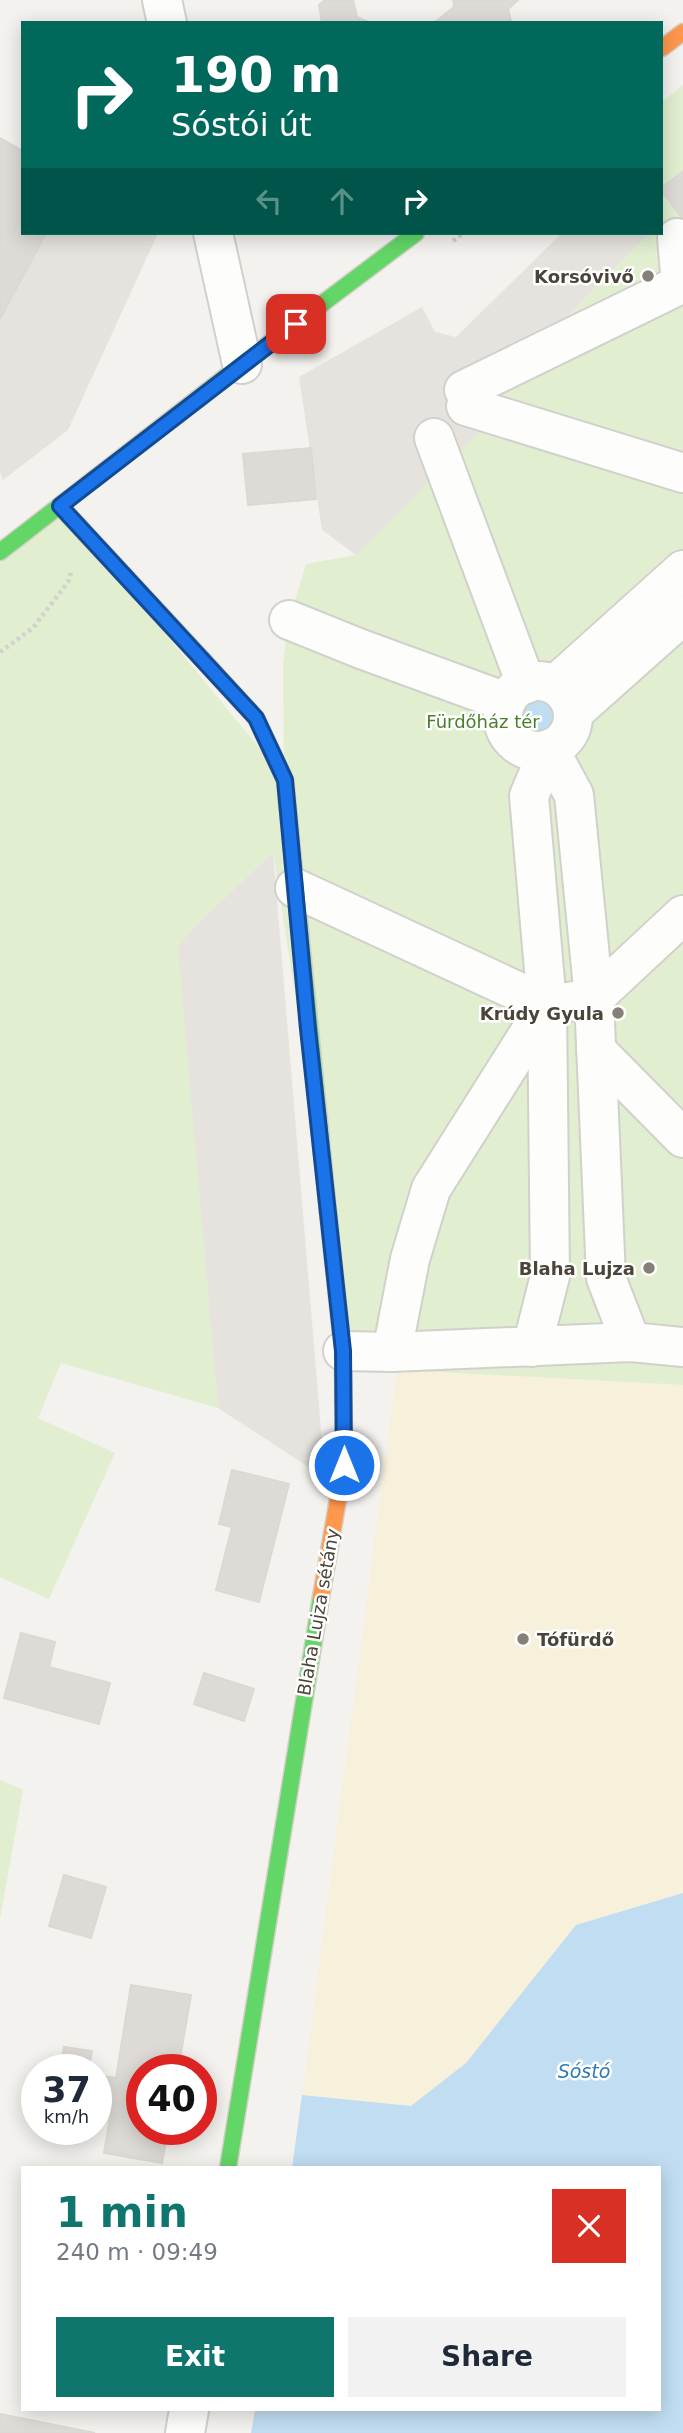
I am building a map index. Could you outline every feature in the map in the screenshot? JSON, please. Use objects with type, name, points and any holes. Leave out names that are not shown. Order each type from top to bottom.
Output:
[{"type":"street","points":[[162,0],[167,21]]},
{"type":"street","points":[[663,47],[683,32]]},
{"type":"street","points":[[213,235],[242,364]]},
{"type":"street","points":[[0,552],[413,235]]},
{"type":"street","points":[[677,238],[682,286],[465,398],[683,473]]},
{"type":"street","points":[[434,438],[540,696]]},
{"type":"street","name":"Blaha Lujza sétány","points":[[60,506],[256,718],[285,780],[343,1351],[344,1465],[304,1693],[228,2166]]},
{"type":"street","points":[[540,696],[683,570]]},
{"type":"street","points":[[289,620],[361,649],[540,696],[572,724],[560,744],[538,751],[527,749],[509,735],[503,713],[540,696],[683,615]]},
{"type":"street","points":[[549,749],[574,795],[594,999],[606,1278],[631,1342]]},
{"type":"street","points":[[532,1347],[550,1276],[547,1005],[529,796],[549,749]]},
{"type":"street","points":[[295,888],[547,1005],[594,999],[683,915]]},
{"type":"street","points":[[392,1352],[410,1259],[430,1189],[547,1005]]},
{"type":"street","points":[[596,1050],[683,1137]]},
{"type":"street","points":[[550,1276],[573,1269],[586,1269],[606,1278]]},
{"type":"street","points":[[343,1351],[392,1352],[631,1342],[683,1347]]},
{"type":"street","points":[[185,2433],[189,2411]]},
{"type":"path","points":[[0,652],[33,628],[68,582],[81,527]]},
{"type":"green space","name":"Fürdőház tér","points":[[683,85],[683,1385],[397,1370],[352,1363],[273,852],[192,929],[179,949],[218,1408],[61,1363],[38,1418],[115,1453],[49,1599],[0,1577],[0,552],[60,506],[284,778],[283,663],[289,620],[306,564],[356,555],[496,392],[647,235],[663,235],[663,101]]},
{"type":"green space","points":[[0,1780],[23,1790],[0,1919]]},
{"type":"sand","name":"Tófürdő","points":[[397,1370],[683,1385],[683,1893],[576,1925],[466,2063],[411,2106],[302,2095]]},
{"type":"shaded area","points":[[45,235],[157,235],[68,430],[3,480],[0,472],[0,319]]},
{"type":"shaded area","points":[[560,235],[647,235],[496,391],[498,413],[356,555],[322,530],[299,377],[422,307],[435,332],[456,337]]},
{"type":"shaded area","points":[[273,852],[325,1478],[218,1408],[178,948],[192,929]]},
{"type":"water","points":[[524,694],[556,697],[564,720],[556,735],[532,741],[518,732],[512,716]]},
{"type":"water","name":"Sóstó","points":[[683,1893],[683,2433],[251,2433],[255,2411],[661,2411],[661,2166],[292,2166],[302,2095],[411,2106],[466,2063],[576,1925]]},
{"type":"building","points":[[325,0],[353,0],[357,17],[366,21],[322,21],[319,5]]},
{"type":"building","points":[[453,0],[518,0],[508,9],[511,21],[436,21],[454,7]]},
{"type":"building","points":[[0,138],[21,150],[21,235],[45,235],[0,319]]},
{"type":"building","points":[[683,171],[683,219],[663,192],[663,187]]},
{"type":"building","points":[[311,448],[316,499],[248,505],[243,454]]},
{"type":"building","points":[[232,1470],[289,1484],[259,1602],[216,1590],[232,1527],[219,1524]]},
{"type":"building","points":[[21,1633],[55,1642],[49,1667],[110,1683],[99,1724],[4,1698]]},
{"type":"building","points":[[204,1673],[254,1689],[244,1721],[194,1704]]},
{"type":"building","points":[[64,1875],[106,1887],[91,1938],[49,1926]]},
{"type":"building","points":[[131,1985],[191,1995],[181,2054],[126,2054],[126,2145],[165,2145],[162,2163],[104,2153],[105,2145],[112,2145],[112,2077],[116,2078]]},
{"type":"building","points":[[64,2047],[92,2051],[91,2054],[63,2054]]},
{"type":"building","points":[[0,2414],[95,2433],[0,2433]]},
{"type":"traffic: fast","points":[[0,552],[413,235]]},
{"type":"traffic: fast","points":[[203,660],[256,718],[285,780],[328,1212]]},
{"type":"traffic: fast","points":[[228,2166],[321,1597]]},
{"type":"traffic: slow","points":[[663,47],[683,32]]},
{"type":"traffic: slow","points":[[60,506],[203,660]]},
{"type":"traffic: slow","points":[[321,1597],[344,1465],[343,1351],[328,1212]]},
{"type":"place","name":"Korsóvivő","points":[[648,276]]},
{"type":"place","name":"Krúdy Gyula","points":[[618,1013]]},
{"type":"place","name":"Blaha Lujza","points":[[649,1268]]},
{"type":"place","name":"Tófürdő","points":[[523,1639]]},
{"type":"route","points":[[296,324],[60,506],[256,718],[285,780],[308,1029],[343,1351],[344,1465]]}]
